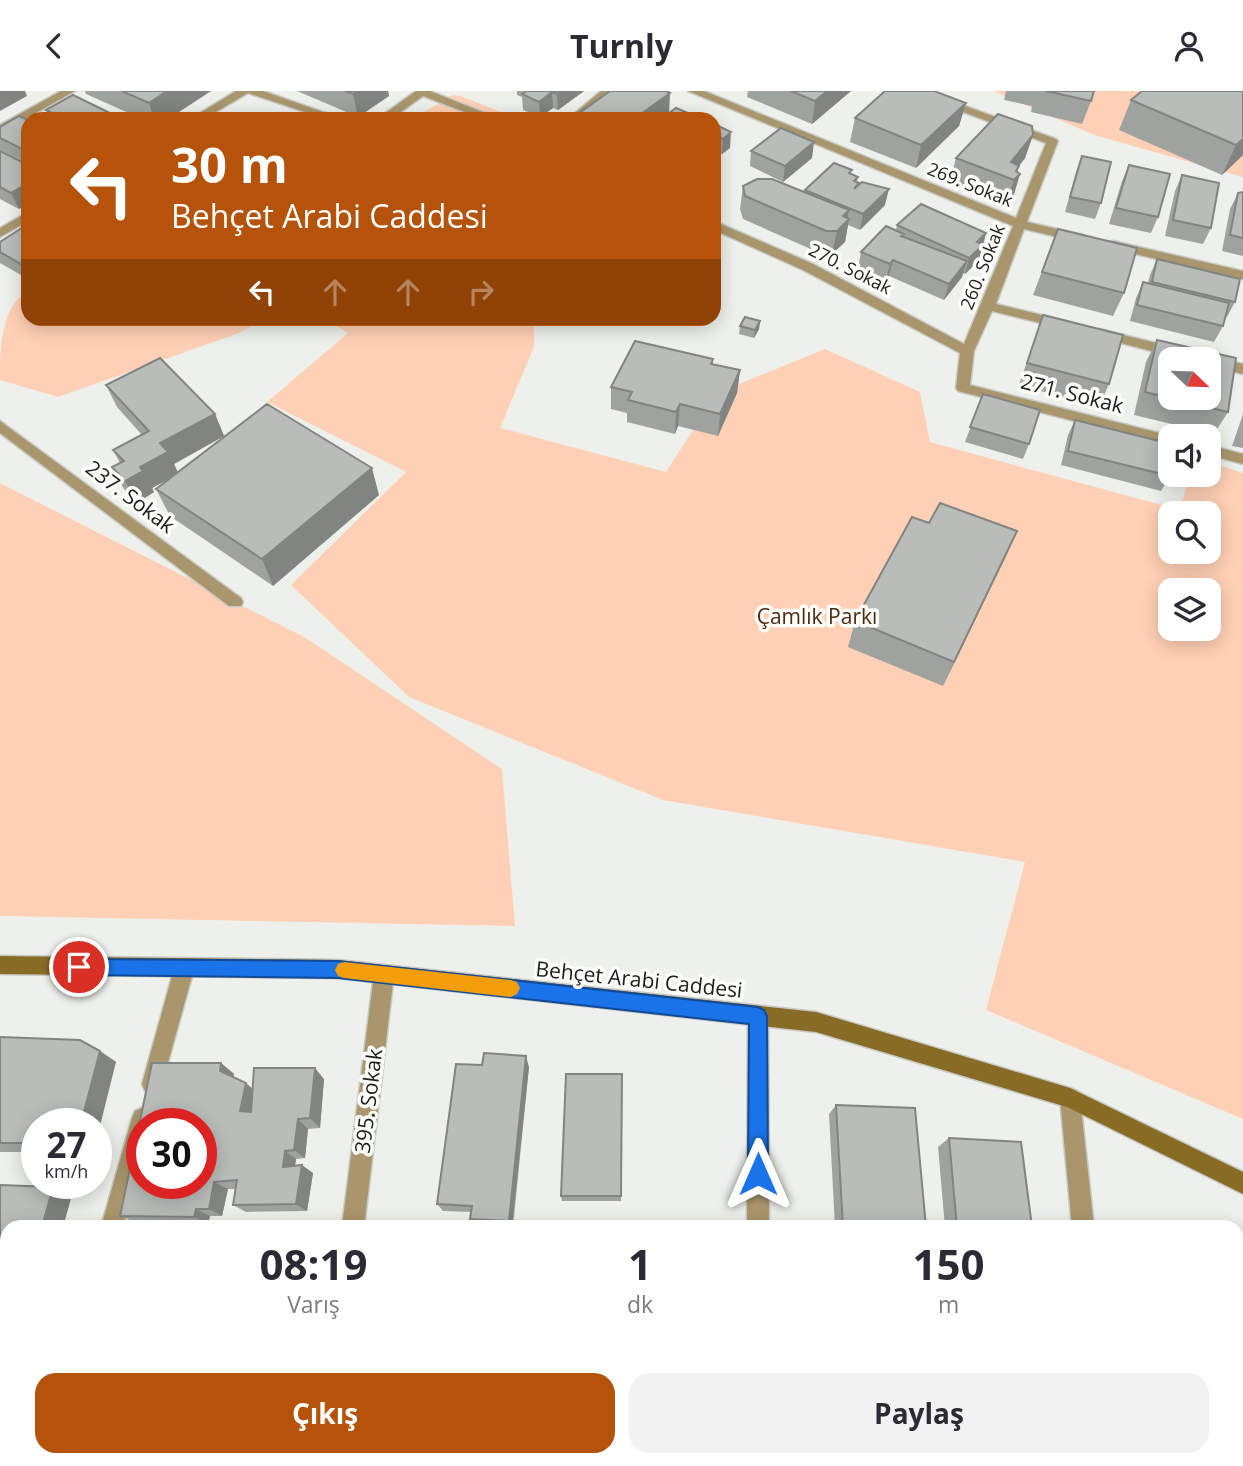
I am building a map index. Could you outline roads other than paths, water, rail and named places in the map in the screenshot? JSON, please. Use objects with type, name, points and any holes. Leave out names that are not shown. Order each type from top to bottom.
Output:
[{"type":"main road","name":"Behçet Arabi Caddesi","points":[[0,965],[338,969],[816,1022],[1070,1098],[1243,1183]]},
{"type":"street","points":[[208,112],[244,91]]},
{"type":"street","points":[[252,91],[316,112]]},
{"type":"street","points":[[393,112],[422,91],[476,112]]},
{"type":"street","points":[[582,112],[608,91]]},
{"type":"street","name":"269. Sokak","points":[[694,91],[1019,224],[1243,275]]},
{"type":"street","name":"260. Sokak","points":[[913,91],[1052,141],[988,306],[967,351],[963,388]]},
{"type":"street","points":[[29,112],[61,92]]},
{"type":"street","points":[[0,130],[21,117]]},
{"type":"street","points":[[0,233],[21,220]]},
{"type":"street","name":"270. Sokak","points":[[721,228],[808,267],[967,351]]},
{"type":"street","points":[[988,306],[1158,348]]},
{"type":"street","points":[[1222,364],[1243,369]]},
{"type":"street","name":"271. Sokak","points":[[963,388],[1158,438]]},
{"type":"street","name":"237. Sokak","points":[[0,426],[235,602]]},
{"type":"street","points":[[1221,453],[1243,459]]},
{"type":"street","points":[[114,1220],[184,969]]},
{"type":"street","name":"395. Sokak","points":[[354,1220],[384,974]]},
{"type":"street","points":[[758,1016],[758,1220]]},
{"type":"street","points":[[1070,1098],[1082,1220]]},
{"type":"park label","name":"Çamlık Parkı","points":[[817,617]]}]
